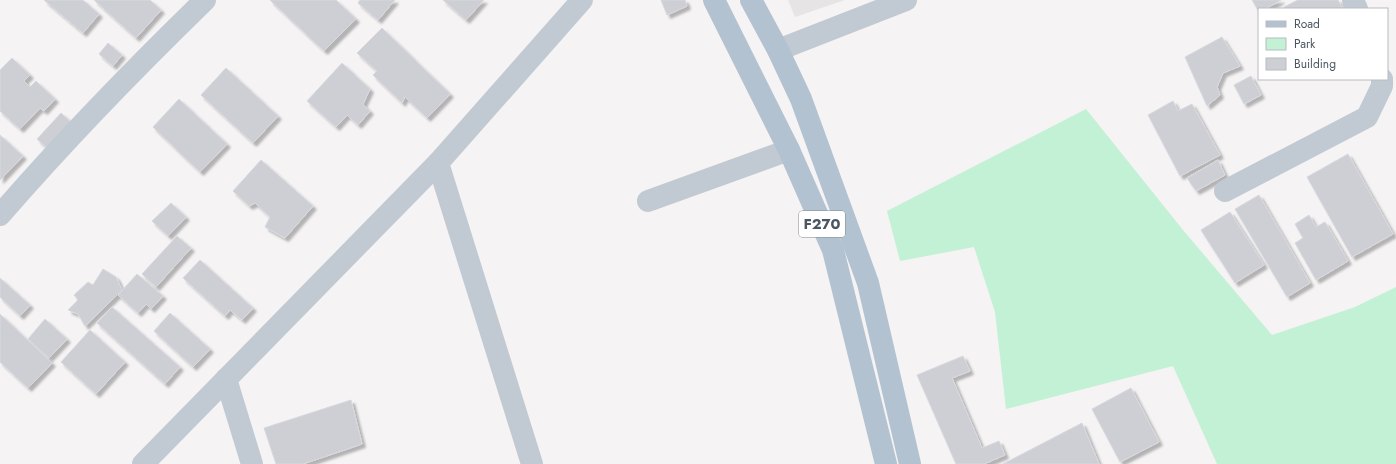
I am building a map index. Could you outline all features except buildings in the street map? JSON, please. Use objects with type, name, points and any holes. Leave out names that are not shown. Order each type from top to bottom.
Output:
[{"type":"main road","name":"F270","points":[[714,0],[789,150],[833,250],[886,464]]},
{"type":"main road","name":"F270","points":[[751,0],[778,50],[801,99],[868,283],[910,464]]},
{"type":"street","points":[[0,215],[42,167],[139,65],[206,0]]},
{"type":"street","points":[[142,464],[438,163],[582,0]]},
{"type":"street","points":[[778,50],[906,0]]},
{"type":"street","points":[[1225,191],[1368,117],[1382,86],[1382,80]]},
{"type":"street","points":[[648,201],[789,150]]},
{"type":"street","points":[[438,163],[532,464]]},
{"type":"street","points":[[226,379],[252,464]]},
{"type":"shaded area","points":[[788,0],[845,0],[795,17]]},
{"type":"green space","points":[[1086,109],[1183,230],[1272,335],[1355,307],[1396,287],[1396,464],[1217,464],[1173,366],[1006,409],[995,312],[974,247],[900,261],[887,211]]}]
